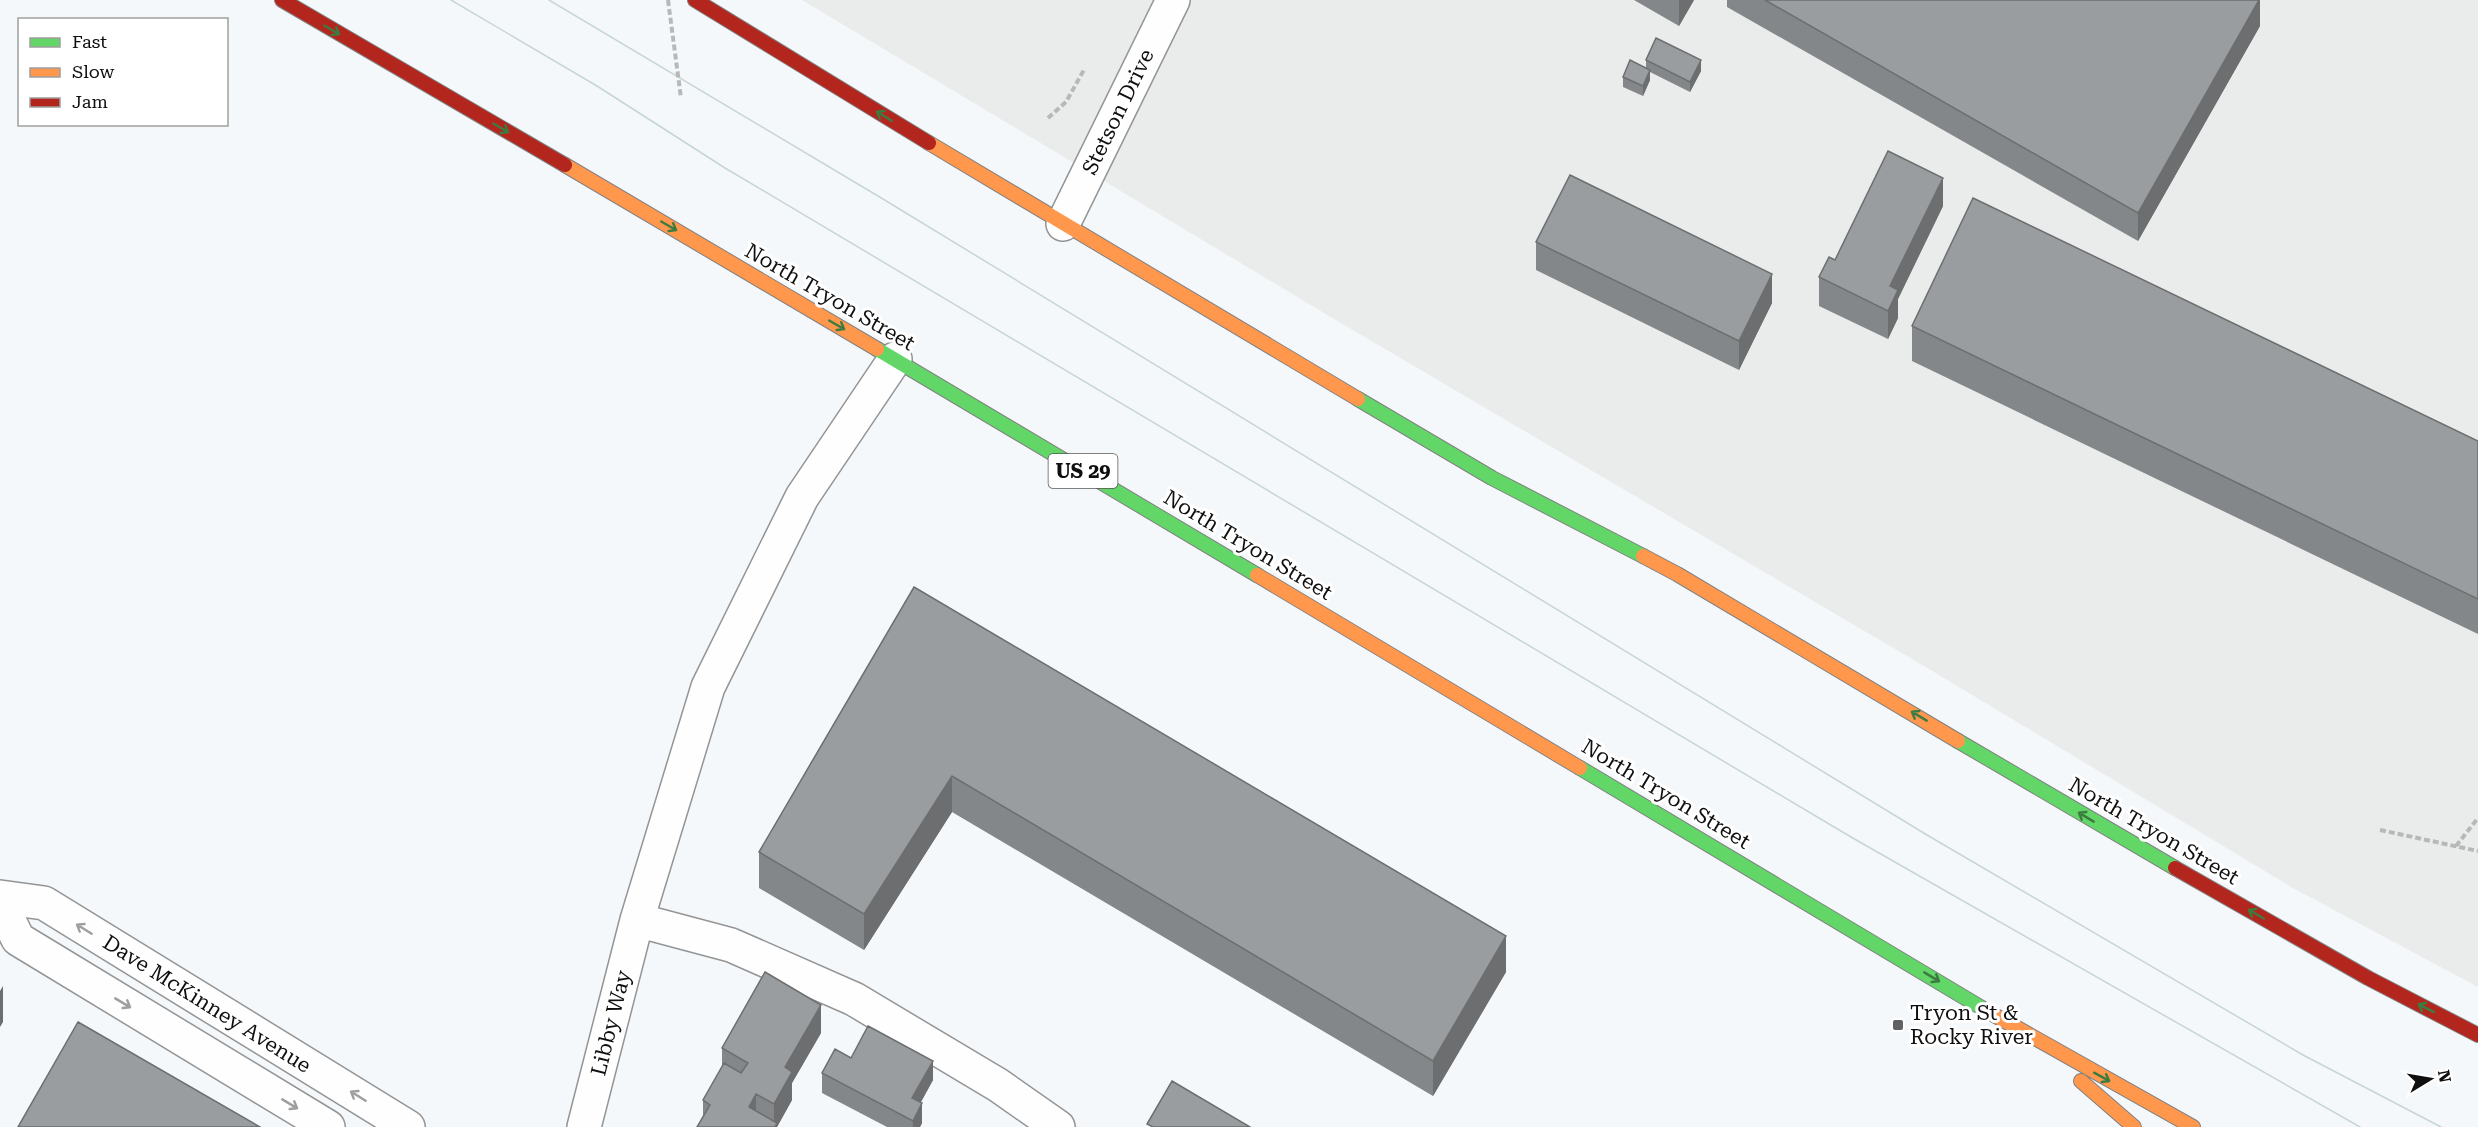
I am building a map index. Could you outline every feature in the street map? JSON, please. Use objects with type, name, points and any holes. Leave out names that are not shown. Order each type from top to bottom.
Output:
[{"type":"main road","name":"North Tryon Street","points":[[282,0],[895,358],[2032,1038],[2193,1127]]},
{"type":"main road","name":"North Tryon Street","points":[[695,0],[1063,224],[1492,478],[1677,574],[2105,828],[2368,978],[2478,1035]]},
{"type":"main road","points":[[2032,1038],[2134,1127]]},
{"type":"street","name":"Stetson Drive","points":[[1063,224],[1173,0]]},
{"type":"street","name":"Libby Way","points":[[584,1127],[637,920],[708,687],[802,497],[895,358]]},
{"type":"street","name":"Dave McKinney Avenue","points":[[0,897],[44,903],[408,1127]]},
{"type":"street","name":"Dave McKinney Avenue","points":[[0,902],[18,939],[328,1127]]},
{"type":"street","points":[[637,920],[731,945],[854,999],[998,1085],[1058,1127]]},
{"type":"path","points":[[668,0],[681,98]]},
{"type":"path","points":[[1048,118],[1066,102],[1085,69]]},
{"type":"path","points":[[2456,846],[2478,818]]},
{"type":"path","points":[[2380,831],[2478,851]]},
{"type":"shaded area","points":[[802,0],[2478,0],[2478,987],[2293,888],[1929,669],[1329,316]]},
{"type":"building","points":[[1765,0],[2259,0],[2138,213]]},
{"type":"building","points":[[1656,38],[1701,60],[1690,82],[1646,60]]},
{"type":"building","points":[[1630,60],[1650,70],[1643,86],[1623,77]]},
{"type":"building","points":[[1888,151],[1943,178],[1890,286],[1898,290],[1888,311],[1819,277],[1829,257],[1835,260]]},
{"type":"building","points":[[1570,175],[1772,274],[1739,341],[1536,242]]},
{"type":"building","points":[[1973,198],[2478,441],[2478,599],[1912,326]]},
{"type":"building","points":[[914,587],[1506,936],[1433,1061],[952,776],[864,914],[759,852]]},
{"type":"building","points":[[765,972],[821,1005],[785,1067],[792,1072],[774,1104],[756,1094],[749,1107],[777,1123],[775,1127],[697,1127],[710,1105],[703,1100],[724,1063],[741,1073],[748,1063],[722,1048]]},
{"type":"building","points":[[78,1022],[260,1127],[18,1127]]},
{"type":"building","points":[[868,1026],[933,1061],[912,1098],[922,1103],[913,1121],[822,1073],[835,1049],[851,1058]]},
{"type":"building","points":[[1172,1081],[1250,1127],[1153,1127],[1147,1124]]},
{"type":"tram line","points":[[451,0],[597,86],[725,168],[1851,837],[2360,1127]]},
{"type":"tram line","points":[[549,0],[883,199],[1927,835],[2303,1055],[2441,1127]]},
{"type":"traffic: fast","points":[[877,349],[1257,575]]},
{"type":"traffic: fast","points":[[1358,399],[1492,478],[1643,556]]},
{"type":"traffic: fast","points":[[1958,741],[2175,868]]},
{"type":"traffic: fast","points":[[1580,768],[1987,1011]]},
{"type":"traffic: slow","points":[[929,143],[1358,399]]},
{"type":"traffic: slow","points":[[565,165],[877,349]]},
{"type":"traffic: slow","points":[[1643,556],[1958,741]]},
{"type":"traffic: slow","points":[[1257,575],[1580,768]]},
{"type":"traffic: slow","points":[[1987,1011],[2193,1127]]},
{"type":"traffic: slow","points":[[2081,1081],[2134,1127]]},
{"type":"traffic: jam","points":[[282,0],[565,165]]},
{"type":"traffic: jam","points":[[695,0],[929,143]]},
{"type":"traffic: jam","points":[[2175,868],[2368,978],[2478,1035]]},
{"type":"place","name":"Tryon St & Rocky River","points":[[1898,1025]]}]
